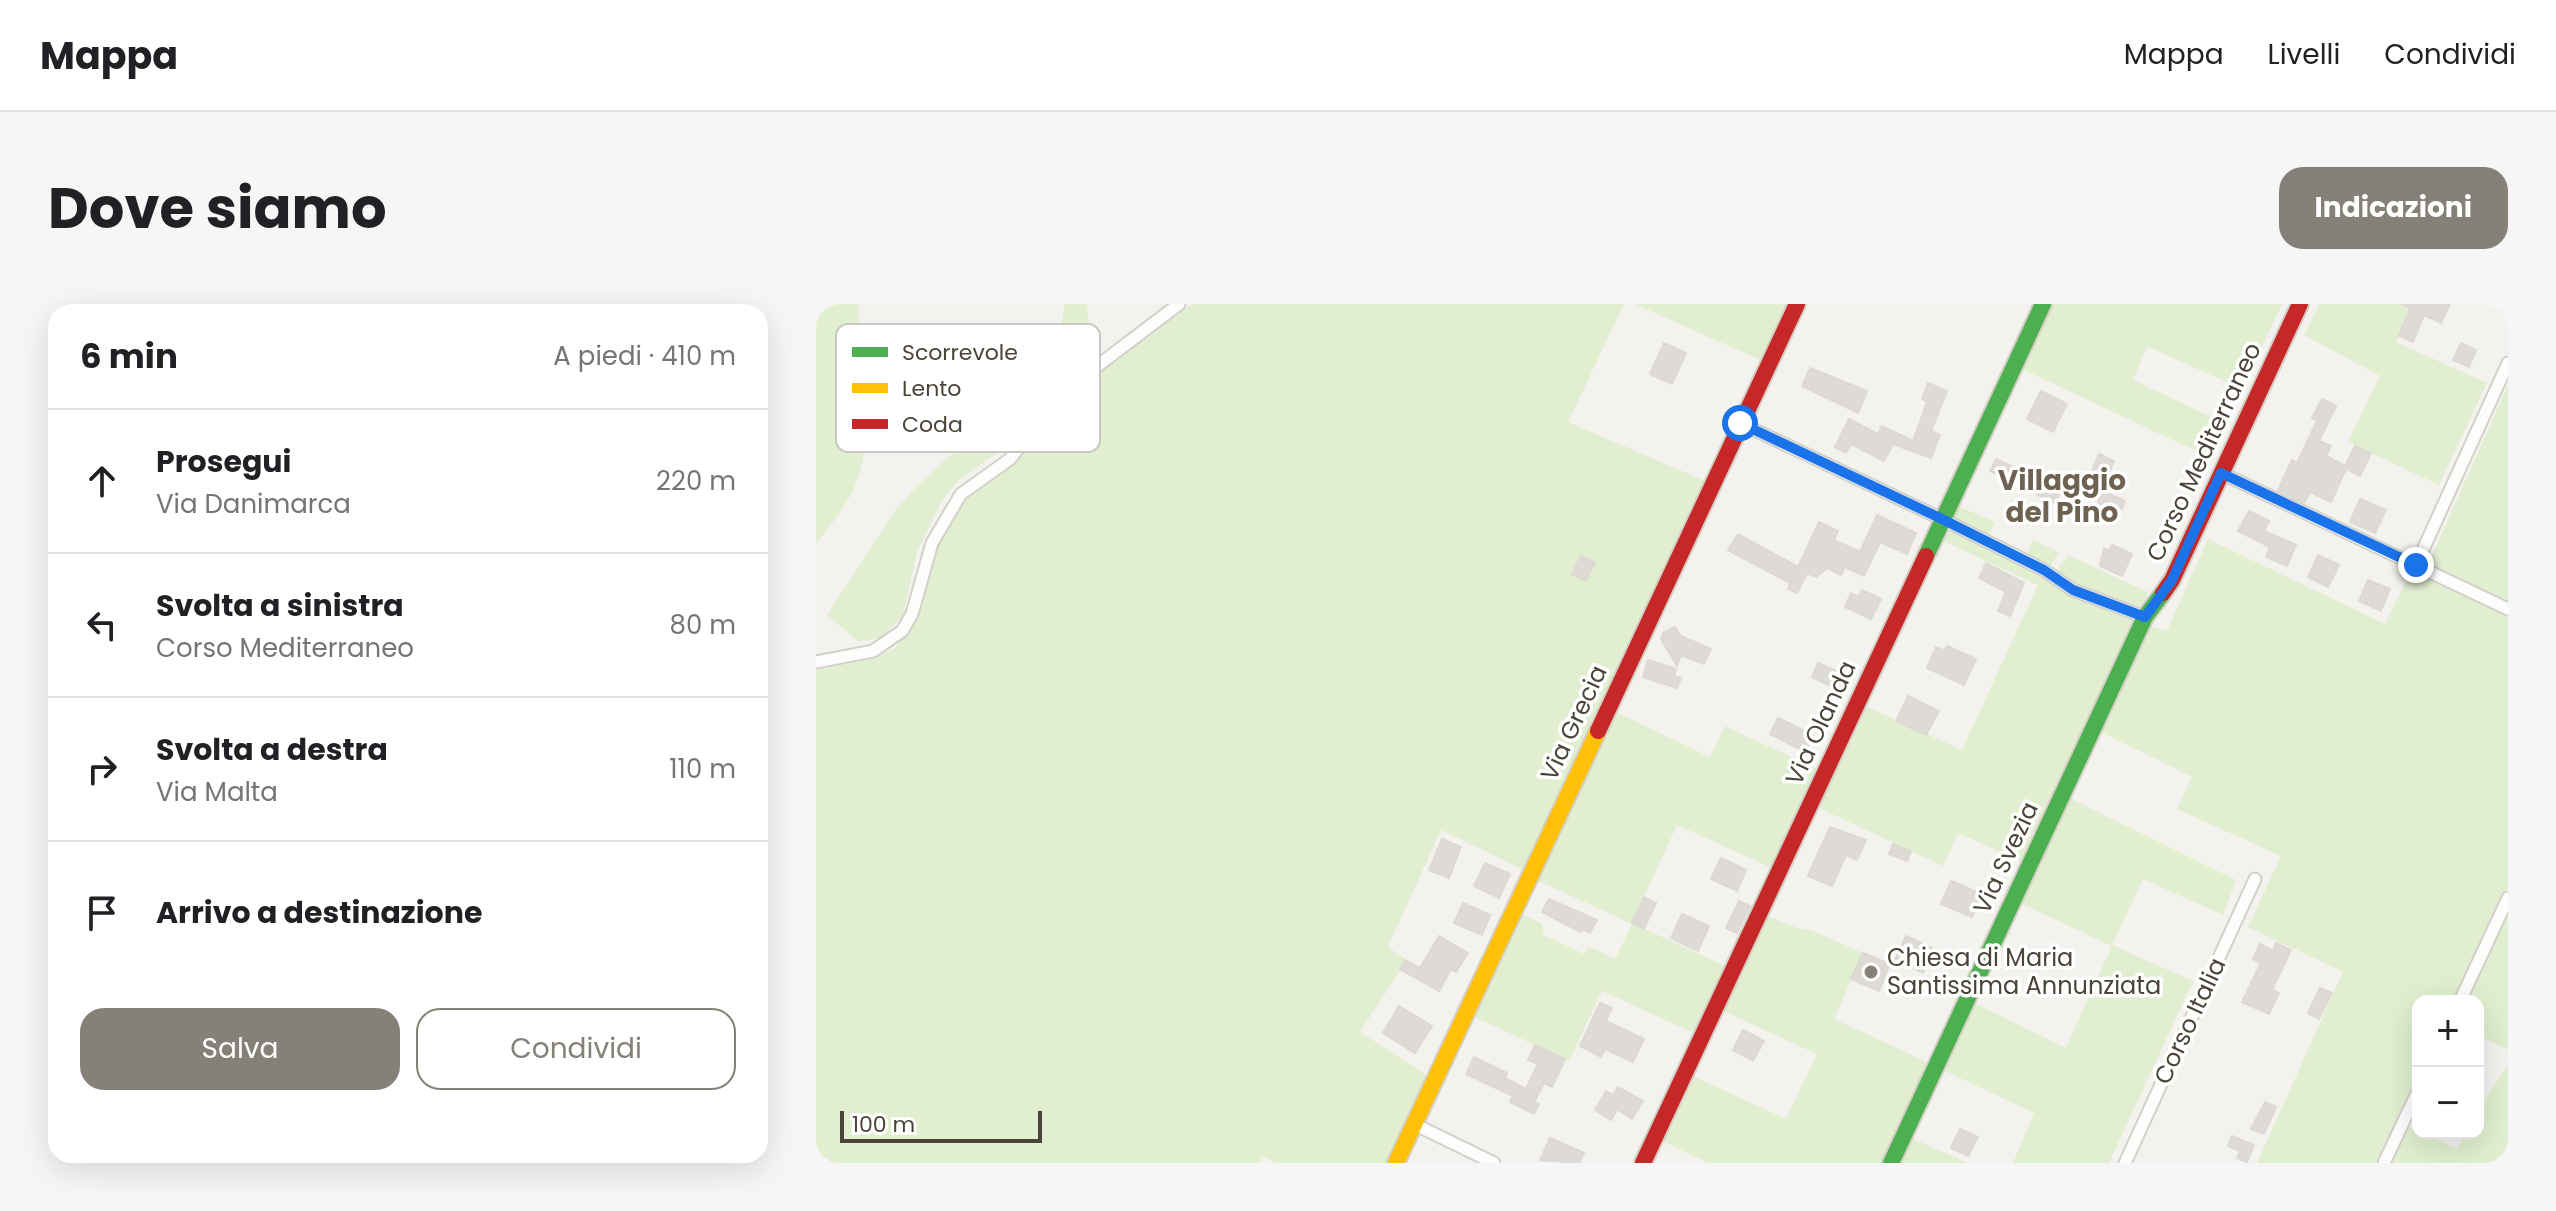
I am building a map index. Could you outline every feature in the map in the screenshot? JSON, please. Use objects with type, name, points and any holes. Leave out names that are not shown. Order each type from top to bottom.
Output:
[{"type":"street","points":[[1100,364],[1179,304]]},
{"type":"street","name":"Via Grecia","points":[[1396,1163],[1797,304]]},
{"type":"street","name":"Via Olanda","points":[[1643,1163],[2043,304]]},
{"type":"street","name":"Corso Mediterraneo","points":[[2145,617],[2172,580],[2300,304]]},
{"type":"street","points":[[2416,565],[2508,363]]},
{"type":"street","points":[[1740,423],[2044,570],[2073,590],[2145,617]]},
{"type":"street","points":[[816,662],[873,651],[902,631],[912,614],[932,543],[961,494],[1016,452]]},
{"type":"street","points":[[2221,473],[2508,609]]},
{"type":"street","name":"Via Svezia","points":[[1891,1163],[2145,617]]},
{"type":"street","name":"Corso Italia","points":[[2125,1163],[2255,879]]},
{"type":"street","points":[[2463,995],[2507,901]]},
{"type":"street","points":[[2384,1163],[2412,1104]]},
{"type":"street","points":[[1414,1124],[1494,1163]]},
{"type":"green space","points":[[816,304],[858,304],[859,324],[836,324],[836,452],[864,452],[862,463],[854,488],[841,511],[816,544]]},
{"type":"green space","points":[[1065,304],[1087,304],[1089,324],[1061,324]]},
{"type":"green space","points":[[1194,304],[1624,304],[1568,422],[1705,481],[1524,870],[1441,830],[1388,947],[1407,960],[1360,1032],[1428,1076],[1388,1163],[1276,1163],[1263,1157],[1259,1163],[816,1163],[816,667],[872,659],[895,648],[920,613],[938,546],[966,500],[1014,464],[1023,452],[1100,452],[1100,371],[1171,316]]},
{"type":"green space","points":[[1635,304],[1787,304],[1760,360]]},
{"type":"green space","points":[[2053,304],[2282,304],[2242,389],[2147,346],[2133,380],[2224,423],[2209,457],[2022,369]]},
{"type":"green space","points":[[2319,304],[2400,304],[2411,309],[2396,342],[2487,383],[2439,485],[2348,442],[2380,376],[2304,335]]},
{"type":"green space","points":[[2508,385],[2508,603],[2428,565]]},
{"type":"green space","points":[[957,452],[998,452],[958,481],[941,502],[917,552],[903,616],[881,638],[858,641],[827,615],[894,512]]},
{"type":"green space","points":[[1958,506],[1995,522],[1989,535],[1956,519],[1954,515]]},
{"type":"green space","points":[[1951,530],[2079,597],[2135,620],[2020,861],[1958,833],[1943,866],[1819,808],[1867,707],[1962,750],[2038,585],[1943,541]]},
{"type":"green space","points":[[2208,539],[2385,624],[2412,569],[2508,617],[2508,888],[2457,995],[2412,995],[2412,1094],[2377,1163],[2257,1163],[2343,972],[2248,927],[2281,856],[2177,809],[2192,777],[2101,732],[2150,626],[2167,631]]},
{"type":"green space","points":[[2033,540],[2059,552],[2050,566],[2027,554]]},
{"type":"green space","points":[[2068,555],[2148,592],[2144,603],[2137,607],[2082,590],[2060,576],[2058,568]]},
{"type":"green space","points":[[1616,712],[1710,757],[1725,726],[1819,770],[1772,868],[1677,825],[1632,923],[1727,967],[1696,1034],[1602,991],[1569,1061],[1475,1017],[1523,915],[1542,924],[1544,935],[1584,954],[1588,946],[1615,959],[1632,924],[1539,881]]},
{"type":"green space","points":[[2070,798],[2236,880],[2223,915],[2143,879],[2112,945],[2193,981],[2109,1163],[2013,1163],[2034,1113],[1943,1070],[1974,1003],[2066,1048],[2112,946],[2020,903]]},
{"type":"green space","points":[[2508,911],[2508,1050],[2484,1038],[2484,995],[2469,995]]},
{"type":"green space","points":[[1766,915],[1797,928],[1811,930],[1863,953],[1834,1019],[1925,1061],[1927,1066],[1885,1163],[1708,1163],[1662,1141],[1693,1076],[1786,1119],[1817,1054],[1723,1011]]},
{"type":"green space","points":[[2508,1065],[2508,1163],[2390,1163],[2409,1127],[2412,1128],[2412,1139],[2435,1139],[2457,1149],[2463,1139],[2484,1139],[2484,1101]]},
{"type":"green space","points":[[1911,1138],[1968,1163],[1899,1163]]},
{"type":"building","points":[[2401,304],[2450,304],[2441,323],[2424,315],[2413,342],[2399,336],[2410,308]]},
{"type":"building","points":[[1664,343],[1686,353],[1672,384],[1650,374]]},
{"type":"building","points":[[2461,343],[2476,350],[2469,367],[2453,360]]},
{"type":"building","points":[[1810,368],[1867,391],[1858,413],[1802,386]]},
{"type":"building","points":[[1928,383],[1947,391],[1931,431],[1940,435],[1931,458],[1893,444],[1884,461],[1851,444],[1846,453],[1835,447],[1849,419],[1878,434],[1882,426],[1913,441],[1927,401],[1922,399]]},
{"type":"building","points":[[2041,391],[2067,404],[2053,432],[2027,419]]},
{"type":"building","points":[[2322,399],[2336,406],[2319,441],[2331,446],[2326,456],[2345,466],[2355,446],[2371,453],[2360,476],[2346,469],[2331,502],[2310,492],[2304,503],[2278,490],[2292,460],[2297,463],[2317,421],[2312,418]]},
{"type":"building","points":[[2099,454],[2114,461],[2102,491],[2125,501],[2122,509],[2116,507],[2110,524],[2094,519],[2099,500],[2086,496],[2088,492],[2084,490]]},
{"type":"building","points":[[1996,459],[2019,470],[2013,482],[1990,471]]},
{"type":"building","points":[[2044,475],[2064,484],[2055,503],[2036,494]]},
{"type":"building","points":[[2360,499],[2386,510],[2375,533],[2350,522]]},
{"type":"building","points":[[2249,511],[2269,521],[2264,531],[2296,545],[2287,566],[2266,557],[2270,547],[2238,531]]},
{"type":"building","points":[[1877,515],[1916,533],[1907,554],[1880,542],[1864,576],[1845,567],[1841,575],[1827,568],[1816,577],[1807,573],[1797,593],[1788,589],[1790,583],[1728,550],[1738,534],[1798,567],[1819,522],[1838,531],[1834,540],[1860,552]]},
{"type":"building","points":[[2112,545],[2132,554],[2122,576],[2100,566],[2104,548],[2109,551]]},
{"type":"building","points":[[2318,555],[2339,565],[2328,587],[2308,577]]},
{"type":"building","points":[[1581,556],[1595,563],[1586,581],[1572,574]]},
{"type":"building","points":[[1986,563],[2024,583],[2010,616],[1998,611],[2006,592],[1979,578]]},
{"type":"building","points":[[2368,580],[2390,589],[2381,611],[2359,601]]},
{"type":"building","points":[[1862,590],[1881,599],[1871,619],[1845,607],[1851,593],[1859,597]]},
{"type":"building","points":[[1675,627],[1681,636],[1711,649],[1704,664],[1681,655],[1677,666],[1661,639],[1663,633]]},
{"type":"building","points":[[1947,646],[1976,659],[1964,685],[1927,668],[1936,647],[1945,651]]},
{"type":"building","points":[[1648,660],[1676,669],[1674,676],[1681,678],[1677,688],[1643,677]]},
{"type":"building","points":[[1818,663],[1848,676],[1841,691],[1812,677]]},
{"type":"building","points":[[1908,696],[1939,711],[1926,735],[1896,721]]},
{"type":"building","points":[[1778,718],[1813,735],[1805,752],[1770,734]]},
{"type":"building","points":[[1830,827],[1866,840],[1857,860],[1846,855],[1832,886],[1808,876]]},
{"type":"building","points":[[1442,839],[1461,847],[1449,878],[1429,870]]},
{"type":"building","points":[[1893,844],[1911,851],[1907,861],[1889,854]]},
{"type":"building","points":[[1721,858],[1746,870],[1737,891],[1711,879]]},
{"type":"building","points":[[1485,863],[1510,874],[1499,898],[1474,886]]},
{"type":"building","points":[[1951,881],[1982,894],[1972,917],[1941,904]]},
{"type":"building","points":[[1644,897],[1656,903],[1644,929],[1632,923]]},
{"type":"building","points":[[1549,899],[1597,920],[1590,933],[1582,929],[1581,932],[1542,912]]},
{"type":"building","points":[[1739,901],[1750,906],[1737,933],[1726,928]]},
{"type":"building","points":[[1463,903],[1490,915],[1482,935],[1454,923]]},
{"type":"building","points":[[1682,914],[1709,926],[1698,951],[1671,938]]},
{"type":"building","points":[[1439,936],[1468,953],[1456,972],[1451,969],[1439,991],[1400,969],[1405,960],[1420,968]]},
{"type":"building","points":[[1906,936],[1934,949],[1923,973],[1895,959]]},
{"type":"building","points":[[2276,943],[2291,950],[2272,990],[2279,993],[2269,1014],[2242,1002],[2261,963],[2253,959],[2260,944],[2273,951]]},
{"type":"building","name":"Chiesa di Maria Santissima Annunziata","points":[[1863,953],[1890,964],[1879,991],[1851,979]]},
{"type":"building","points":[[2320,988],[2332,993],[2319,1019],[2308,1013]]},
{"type":"building","points":[[1600,1003],[1612,1008],[1606,1021],[1644,1039],[1633,1062],[1605,1049],[1601,1057],[1580,1046]]},
{"type":"building","points":[[1399,1006],[1432,1026],[1415,1053],[1383,1033]]},
{"type":"building","points":[[1743,1030],[1764,1041],[1753,1061],[1733,1050]]},
{"type":"building","points":[[1535,1045],[1565,1059],[1552,1087],[1544,1083],[1534,1102],[1539,1104],[1534,1114],[1510,1102],[1513,1096],[1466,1074],[1474,1057],[1507,1073],[1505,1078],[1526,1089],[1538,1064],[1528,1060]]},
{"type":"building","points":[[1618,1087],[1643,1101],[1632,1119],[1617,1109],[1611,1120],[1595,1110],[1606,1091],[1613,1095]]},
{"type":"building","points":[[2265,1102],[2276,1107],[2264,1134],[2251,1129]]},
{"type":"building","points":[[1960,1129],[1978,1137],[1968,1156],[1951,1148]]},
{"type":"building","points":[[2232,1136],[2254,1145],[2247,1162],[2237,1158],[2240,1151],[2228,1146]]},
{"type":"building","points":[[1550,1138],[1584,1153],[1579,1163],[1540,1160]]},
{"type":"traffic: fast","points":[[1926,556],[2043,304]]},
{"type":"traffic: fast","points":[[1891,1163],[2145,617],[2163,593]]},
{"type":"traffic: slow","points":[[1396,1163],[1598,731]]},
{"type":"traffic: jam","points":[[1598,731],[1797,304]]},
{"type":"traffic: jam","points":[[2163,593],[2172,580],[2300,304]]},
{"type":"traffic: jam","points":[[1643,1163],[1926,556]]},
{"type":"place","name":"Chiesa di Maria Santissima Annunziata","points":[[1871,972]]},
{"type":"district","name":"Villaggio del Pino","points":[[2062,496]]},
{"type":"route","points":[[1740,423],[2044,570],[2073,590],[2145,617],[2172,580],[2221,473],[2416,565]]}]
